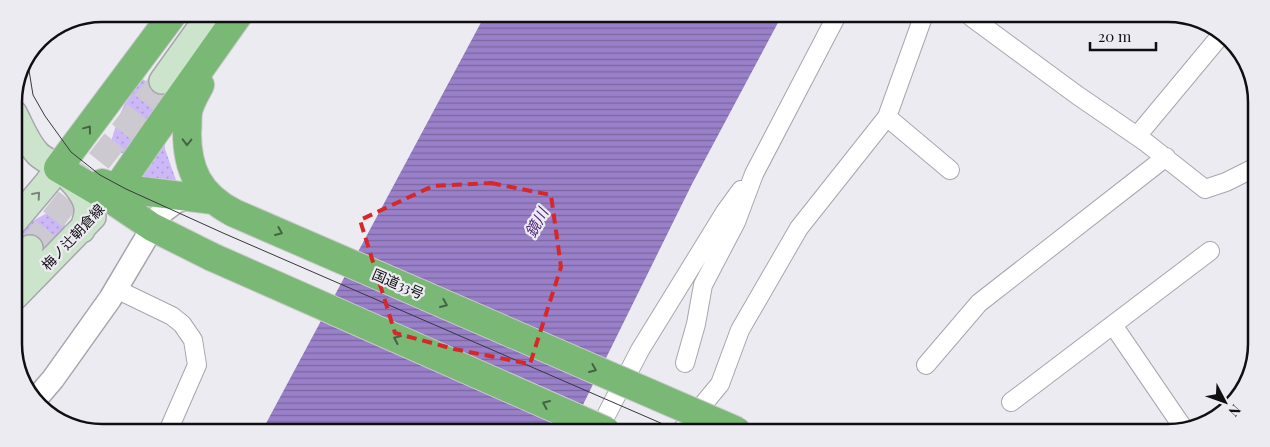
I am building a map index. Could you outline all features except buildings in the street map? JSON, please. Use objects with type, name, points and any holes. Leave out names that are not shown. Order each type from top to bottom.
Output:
[{"type":"highway","points":[[168,22],[58,168],[113,193],[152,227],[212,257],[590,424]]},
{"type":"highway","name":"国道33号","points":[[113,193],[234,22]]},
{"type":"highway","name":"国道33号","points":[[216,46],[188,112],[187,151],[192,170],[201,186],[215,203],[721,424]]},
{"type":"highway","points":[[113,193],[215,203]]},
{"type":"main road","points":[[162,81],[204,22]]},
{"type":"main road","points":[[23,131],[37,153],[58,168],[77,188],[87,207],[87,217],[82,230]]},
{"type":"main road","points":[[23,212],[58,168]]},
{"type":"main road","name":"梅ノ辻朝倉線","points":[[22,290],[82,230],[113,193]]},
{"type":"street","points":[[685,363],[696,324],[703,285],[736,222],[754,174],[833,22]]},
{"type":"street","points":[[687,424],[720,384],[740,330],[799,228],[887,117],[921,22]]},
{"type":"street","points":[[977,22],[1166,157],[1205,189],[1226,182],[1248,171]]},
{"type":"street","points":[[1137,136],[1217,40]]},
{"type":"street","points":[[887,117],[950,170]]},
{"type":"street","points":[[926,365],[979,303],[1166,157]]},
{"type":"street","points":[[602,424],[640,350],[724,212],[754,174]]},
{"type":"street","points":[[40,394],[53,379],[116,289],[162,213],[177,201],[215,203]]},
{"type":"street","points":[[1011,402],[1210,251]]},
{"type":"street","points":[[116,289],[172,316],[182,324],[193,340],[197,365],[171,424]]},
{"type":"street","points":[[1113,325],[1180,423]]},
{"type":"highlighted area","points":[[491,183],[551,195],[561,267],[530,364],[454,349],[395,333],[360,220],[433,186]]},
{"type":"shaded area","points":[[139,76],[165,96],[127,150],[123,153],[116,153],[111,142],[113,133],[130,92]]},
{"type":"shaded area","points":[[164,136],[165,149],[176,180],[175,182],[136,182]]},
{"type":"shaded area","points":[[59,206],[65,211],[66,218],[63,231],[43,259],[22,240],[22,233],[33,221]]},
{"type":"water","name":"鏡川","points":[[481,22],[778,22],[692,184],[573,424],[266,424]]},
{"type":"tunnel","points":[[30,248],[162,81]]},
{"type":"tram line","points":[[29,72],[33,95],[45,116],[71,152],[100,175],[126,189],[223,233],[663,424]]}]
